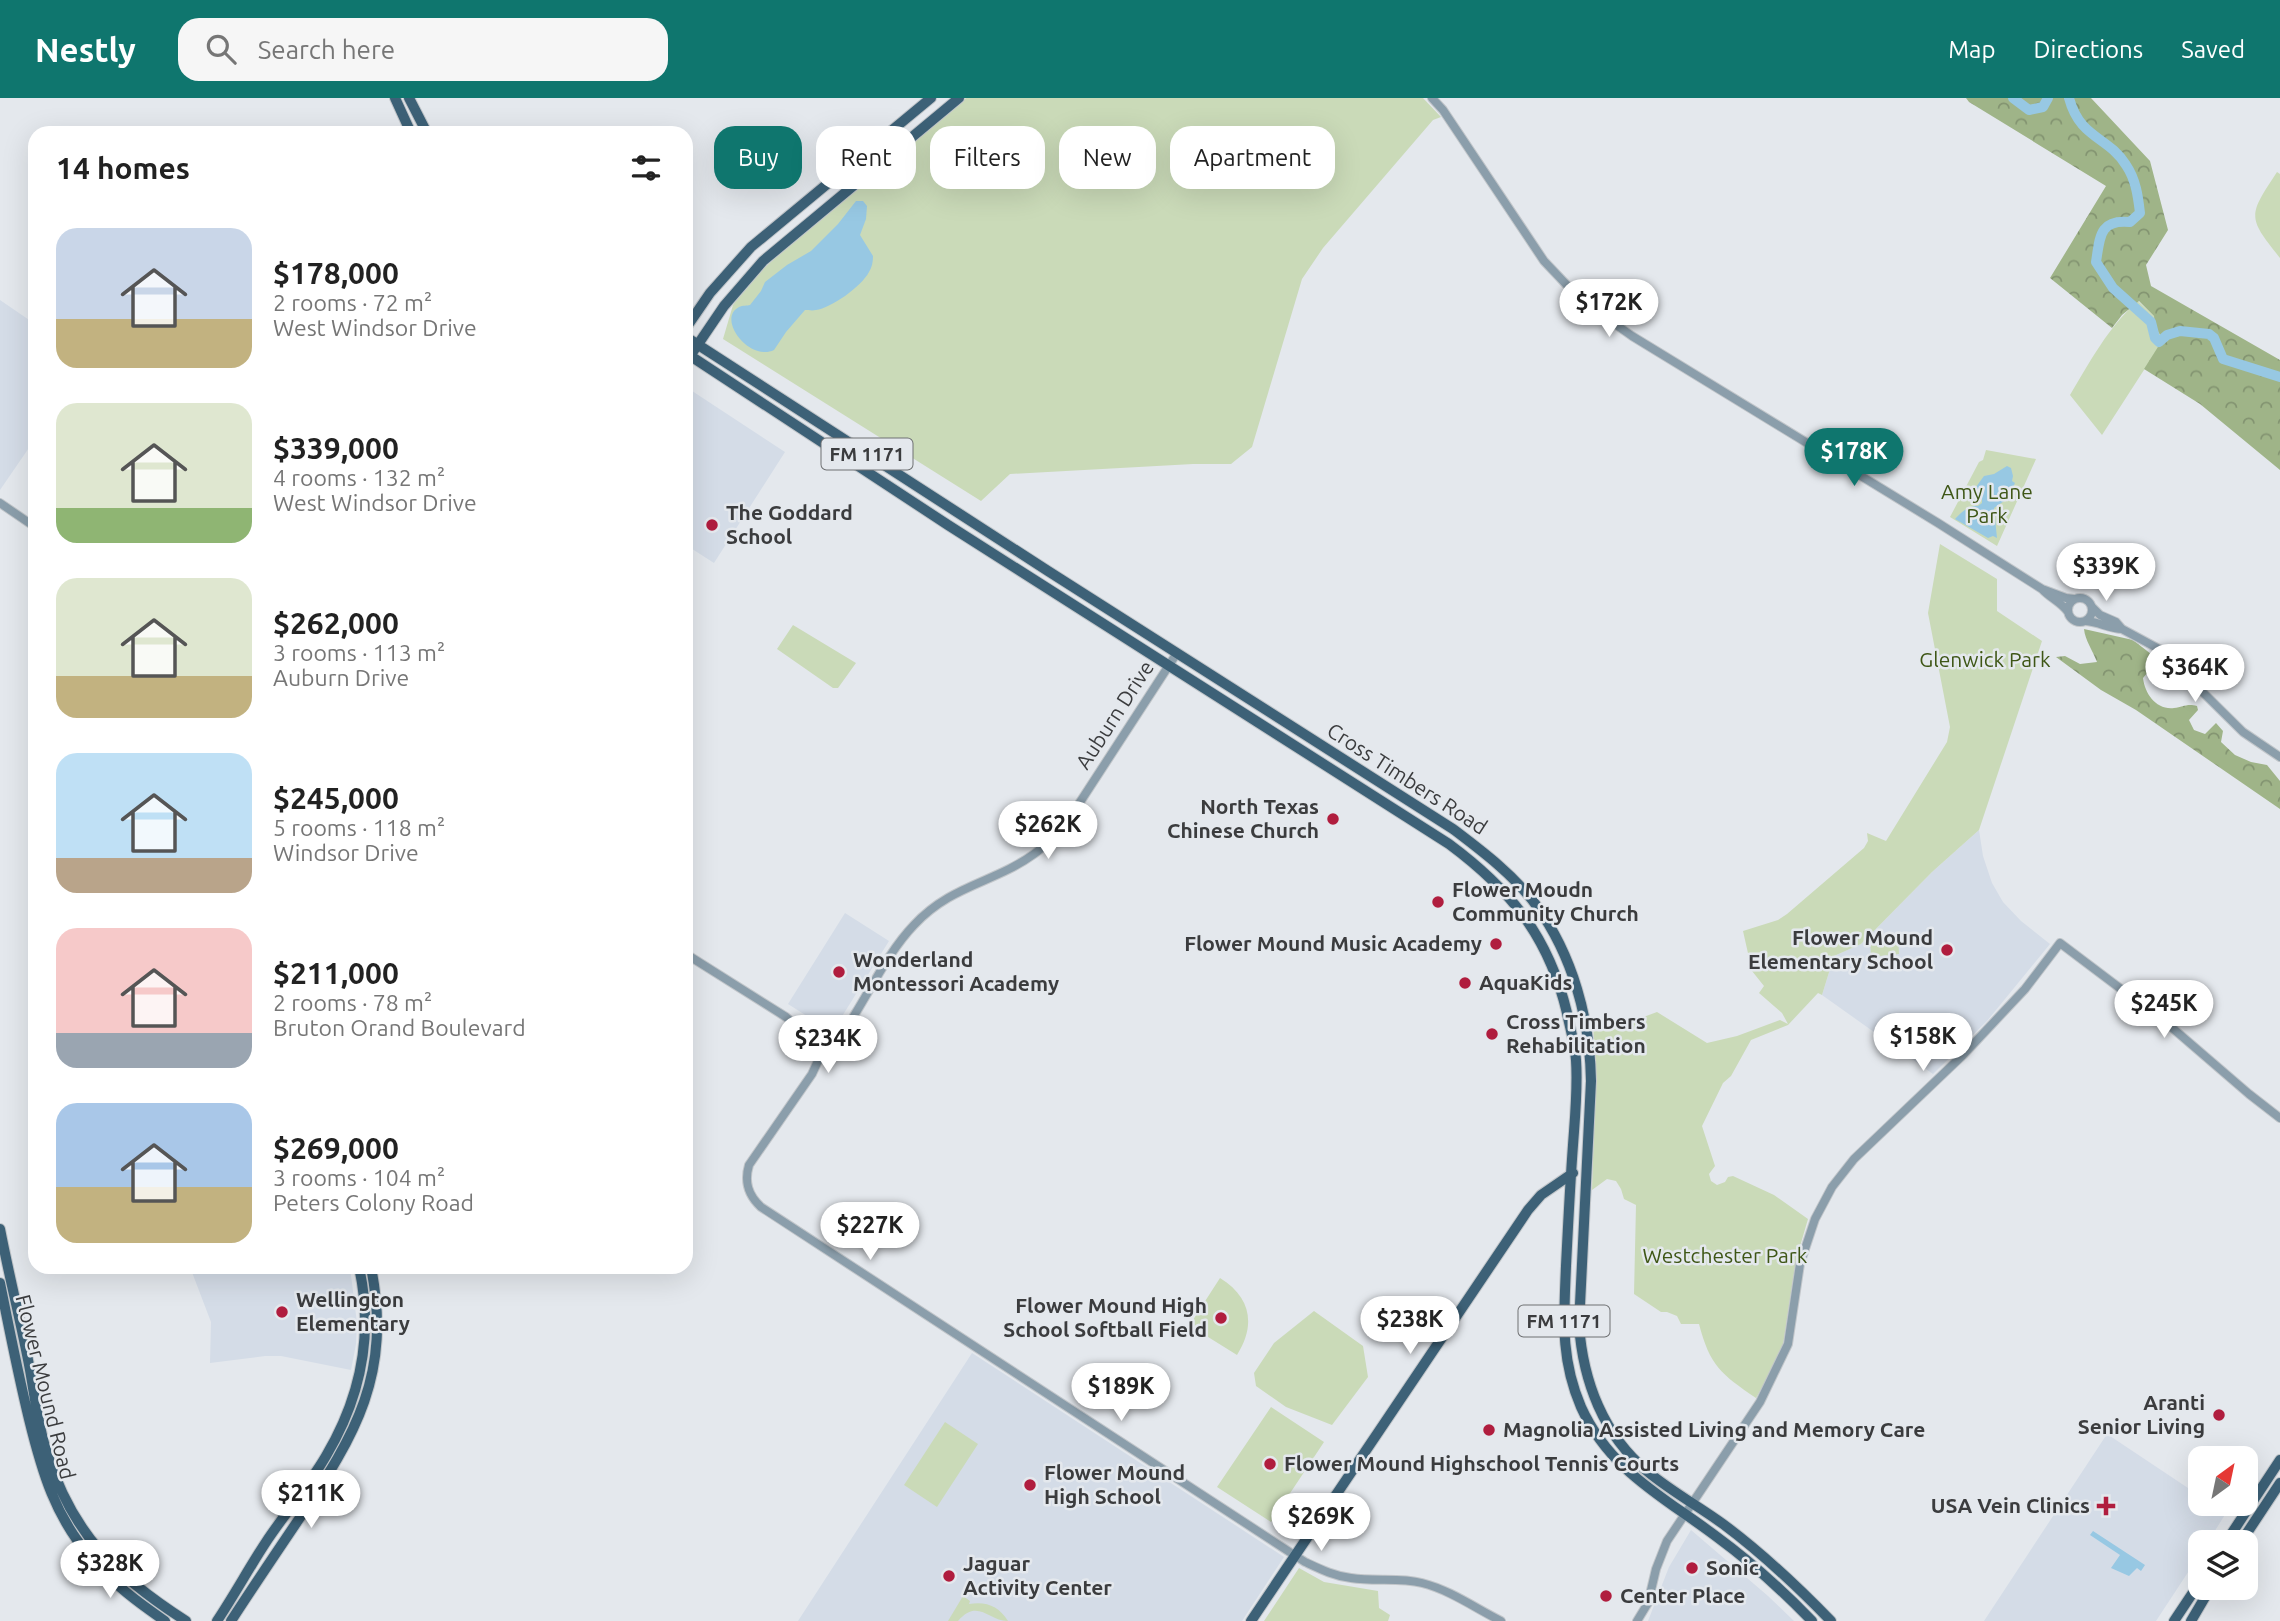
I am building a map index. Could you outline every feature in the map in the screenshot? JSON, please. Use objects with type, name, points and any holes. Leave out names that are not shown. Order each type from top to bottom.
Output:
[{"type":"main road","points":[[395,98],[408,126]]},
{"type":"main road","points":[[409,98],[423,126]]},
{"type":"main road","points":[[693,318],[724,275],[767,233],[931,98]]},
{"type":"main road","points":[[693,350],[734,293],[779,246],[959,98]]},
{"type":"main road","name":"Cross Timbers Road","points":[[693,341],[1453,829],[1500,867],[1535,904],[1559,941],[1566,958],[1579,996],[1591,1053],[1579,1320],[1580,1344],[1590,1387],[1614,1435],[1626,1451],[1650,1474],[1763,1556],[1831,1621]]},
{"type":"main road","name":"Cross Timbers Road","points":[[693,361],[1449,844],[1491,877],[1526,916],[1546,949],[1556,974],[1576,1057],[1577,1084],[1564,1340],[1571,1378],[1583,1411],[1613,1458],[1633,1477],[1746,1560],[1812,1621]]},
{"type":"main road","points":[[1251,1621],[1528,1210],[1541,1195],[1571,1173],[1586,1170]]},
{"type":"main road","name":"Flower Mound Road","points":[[0,1229],[39,1423],[47,1455],[60,1486],[79,1524],[104,1556],[130,1582],[186,1621]]},
{"type":"main road","points":[[217,1621],[268,1540],[321,1464],[345,1420],[360,1376],[364,1347],[365,1308],[360,1274]]},
{"type":"main road","points":[[231,1621],[338,1459],[358,1420],[371,1379],[377,1347],[372,1274]]},
{"type":"main road","name":"Flower Mound Road","points":[[0,1283],[37,1456],[60,1513],[88,1555],[108,1577],[165,1621]]},
{"type":"main road","points":[[1564,1322],[1579,1320]]},
{"type":"main road","points":[[2258,1493],[2280,1460]]},
{"type":"main road","points":[[2249,1530],[2280,1483]]},
{"type":"main road","points":[[2174,1621],[2188,1600]]},
{"type":"main road","points":[[2191,1621],[2203,1600]]},
{"type":"street","points":[[1432,98],[1443,110],[1544,261],[1581,300],[1632,336],[2042,589],[2066,598],[2085,599],[2100,615],[2158,649],[2243,732],[2280,757]]},
{"type":"street","points":[[0,503],[28,522]]},
{"type":"street","points":[[2042,589],[2063,606],[2075,621],[2098,622],[2114,629],[2123,629]]},
{"type":"street","points":[[2068,612],[2074,599]]},
{"type":"street","points":[[2086,621],[2092,613],[2092,607]]},
{"type":"street","name":"Auburn Drive","points":[[822,1048],[844,1037],[849,1024],[902,940],[931,908],[955,893],[1023,861],[1056,834],[1071,816],[1177,653]]},
{"type":"street","points":[[1637,1621],[1648,1603],[1656,1569],[1667,1541],[1760,1402],[1788,1344],[1800,1264],[1815,1219],[1832,1187],[1854,1159],[1963,1055],[2025,989],[2060,943],[2170,1026],[2280,1118]]},
{"type":"street","points":[[693,958],[812,1034]]},
{"type":"street","points":[[812,1034],[823,1030],[835,1035],[849,1024]]},
{"type":"street","points":[[812,1034],[810,1043],[822,1048]]},
{"type":"street","points":[[829,1034],[830,1039],[822,1048],[809,1076],[750,1165],[747,1182],[756,1202],[776,1218],[983,1350],[1294,1555],[1319,1569],[1342,1577],[1404,1579],[1431,1586],[1501,1621]]},
{"type":"shaded area","points":[[0,300],[28,319],[28,449],[0,490]]},
{"type":"shaded area","points":[[693,392],[785,452],[714,563],[693,550]]},
{"type":"shaded area","name":"Flower Mound Elementary School","points":[[1979,830],[1983,856],[1992,883],[2003,902],[2021,921],[2050,944],[1987,1021],[1933,1074],[1822,995],[1834,956],[1861,944],[1932,872]]},
{"type":"shaded area","name":"Wonderland Montessori Academy","points":[[845,913],[889,941],[841,1018],[830,1025],[821,1025],[788,1004]]},
{"type":"shaded area","name":"Wellington Elementary","points":[[193,1274],[351,1274],[357,1323],[351,1370],[281,1356],[210,1363],[211,1322]]},
{"type":"shaded area","name":"Flower Mound High School","points":[[972,1353],[1284,1557],[1242,1621],[798,1621]]},
{"type":"shaded area","points":[[2107,1434],[2188,1488],[2188,1516],[2224,1516],[2215,1530],[2188,1530],[2188,1572],[2156,1621],[1984,1621]]},
{"type":"shaded area","points":[[1691,1530],[1794,1621],[1648,1621],[1669,1567]]},
{"type":"green space","points":[[966,98],[1423,98],[1441,117],[1433,120],[1323,248],[1302,279],[1252,447],[1231,464],[1010,474],[981,501],[723,339],[733,305],[749,282],[854,189],[916,189],[916,139],[930,127],[930,189],[1045,189],[1045,126],[932,126]]},
{"type":"green space","points":[[1966,98],[2091,98],[2150,161],[2168,230],[2146,265],[2151,286],[2280,360],[2280,470],[2200,404],[2144,369],[2163,339],[2155,327],[2154,316],[2139,301],[2122,315],[2112,328],[2050,278],[2106,186]]},
{"type":"green space","points":[[2277,172],[2280,174],[2280,258],[2262,233],[2255,216],[2261,198]]},
{"type":"green space","points":[[2138,301],[2154,316],[2155,327],[2164,339],[2102,435],[2070,395],[2109,333]]},
{"type":"green space","name":"Amy Lane Park","points":[[1986,450],[2036,459],[1997,546],[1950,517]]},
{"type":"green space","points":[[1940,544],[1997,579],[1997,611],[2042,641],[1979,830],[1932,872],[1861,944],[1834,956],[1822,995],[1818,993],[1788,1025],[1751,1040],[1731,1076],[1723,1083],[1702,1126],[1715,1166],[1709,1174],[1711,1181],[1717,1185],[1733,1176],[1774,1195],[1808,1219],[1796,1260],[1783,1345],[1756,1398],[1718,1368],[1699,1324],[1681,1324],[1677,1316],[1661,1312],[1634,1294],[1636,1205],[1624,1199],[1616,1181],[1607,1179],[1592,1190],[1596,1065],[1593,1026],[1630,1022],[1657,1012],[1707,1043],[1737,1036],[1780,1020],[1788,1024],[1782,1013],[1759,993],[1764,986],[1752,971],[1743,931],[1778,920],[1787,914],[1864,848],[1868,841],[1867,833],[1886,841],[1947,742],[1950,727],[1928,613]]},
{"type":"green space","points":[[793,625],[856,663],[838,688],[833,688],[777,649]]},
{"type":"green space","points":[[2084,629],[2133,640],[2151,654],[2153,666],[2143,678],[2152,700],[2168,708],[2197,706],[2198,710],[2189,720],[2194,730],[2205,734],[2216,723],[2223,731],[2221,742],[2235,755],[2267,765],[2280,781],[2280,809],[2056,657],[2065,656],[2080,664],[2097,662]]},
{"type":"green space","points":[[1898,934],[1899,954],[1871,957],[1870,937]]},
{"type":"green space","name":"Flower Mound High School Softball Field","points":[[1220,1278],[1238,1294],[1247,1312],[1247,1333],[1237,1355],[1192,1327],[1191,1323]]},
{"type":"green space","points":[[1314,1311],[1363,1346],[1368,1377],[1332,1425],[1286,1407],[1256,1386],[1254,1373],[1274,1343]]},
{"type":"green space","name":"Flower Mound Highschool Tennis Courts","points":[[1271,1407],[1324,1442],[1271,1522],[1217,1487]]},
{"type":"green space","points":[[945,1422],[978,1444],[937,1507],[904,1485]]},
{"type":"green space","points":[[1299,1568],[1324,1582],[1378,1591],[1379,1608],[1390,1615],[1388,1621],[1264,1621]]},
{"type":"green space","points":[[963,1596],[970,1601],[969,1604],[981,1603],[996,1608],[1008,1621],[983,1612],[971,1611],[958,1621],[948,1621]]},
{"type":"water","points":[[856,201],[863,201],[867,206],[860,235],[873,256],[871,268],[865,278],[837,301],[815,310],[805,310],[774,350],[765,352],[746,345],[734,329],[731,320],[733,313],[739,307],[750,305],[765,282],[811,251]]},
{"type":"water","points":[[2007,466],[2011,468],[2012,481],[2015,483],[2007,499],[1994,508],[1997,538],[1988,538],[1955,519],[1968,508],[1982,503],[1976,487],[1984,476],[1994,474]]},
{"type":"water","points":[[2093,1531],[2145,1565],[2141,1571],[2137,1568],[2129,1576],[2111,1568],[2120,1555],[2090,1535]]},
{"type":"waterway","points":[[2013,98],[2029,110],[2043,107],[2048,98]]},
{"type":"waterway","points":[[2069,98],[2080,122],[2087,130],[2119,155],[2136,188],[2140,213],[2130,222],[2112,223],[2100,238],[2096,262],[2113,288],[2151,322],[2155,338],[2159,342],[2167,335],[2180,331],[2209,334],[2214,338],[2223,359],[2280,377]]},
{"type":"place","name":"The Goddard School","points":[[712,525]]},
{"type":"place","name":"North Texas Chinese Church","points":[[1333,819]]},
{"type":"place","name":"Flower Moudn Community Church","points":[[1438,902]]},
{"type":"place","name":"Flower Mound Music Academy","points":[[1496,944]]},
{"type":"place","name":"Flower Mound Elementary School","points":[[1947,950]]},
{"type":"place","name":"Wonderland Montessori Academy","points":[[839,972]]},
{"type":"place","name":"AquaKids","points":[[1465,983]]},
{"type":"place","name":"Cross Timbers Rehabilitation","points":[[1492,1034]]},
{"type":"place","name":"Wellington Elementary","points":[[282,1312]]},
{"type":"place","name":"Flower Mound High School Softball Field","points":[[1221,1318]]},
{"type":"place","name":"Aranti Senior Living","points":[[2219,1415]]},
{"type":"place","name":"Magnolia Assisted Living and Memory Care","points":[[1489,1430]]},
{"type":"place","name":"Flower Mound Highschool Tennis Courts","points":[[1270,1464]]},
{"type":"place","name":"Flower Mound High School","points":[[1030,1485]]},
{"type":"place","name":"USA Vein Clinics","points":[[2106,1506]]},
{"type":"place","name":"Sonic","points":[[1692,1568]]},
{"type":"place","name":"Jaguar Activity Center","points":[[949,1576]]},
{"type":"place","name":"Center Place","points":[[1606,1596]]},
{"type":"park label","name":"Glenwick Park","points":[[1985,660]]},
{"type":"park label","name":"Westchester Park","points":[[1725,1256]]}]
